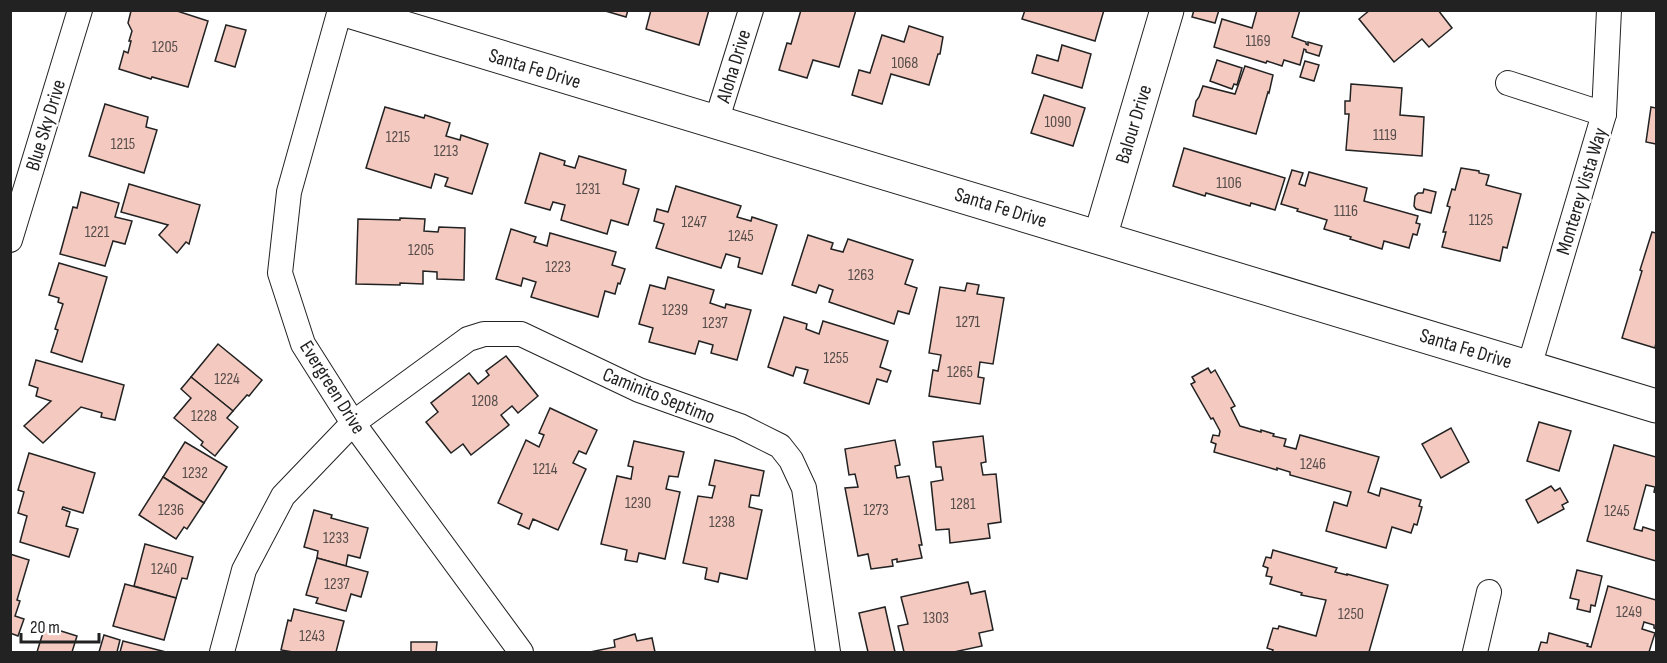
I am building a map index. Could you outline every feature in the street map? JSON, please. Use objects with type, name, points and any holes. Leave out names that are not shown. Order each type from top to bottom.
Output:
[{"type":"main road","name":"Santa Fe Drive","points":[[343,10],[1656,406]]},
{"type":"main road","name":"Balour Drive","points":[[1100,237],[1167,10]]},
{"type":"street","name":"Blue Sky Drive","points":[[10,240],[80,10]]},
{"type":"street","name":"Evergreen Drive","points":[[343,10],[288,192],[280,273],[303,344],[353,423],[521,652]]},
{"type":"street","name":"Aloha Drive","points":[[716,122],[751,10]]},
{"type":"street","name":"Monterey Vista Way","points":[[1529,367],[1604,114],[1609,10]]},
{"type":"street","points":[[1508,83],[1604,114]]},
{"type":"street","name":"Caminito Septimo","points":[[222,652],[244,570],[283,496],[353,423],[468,339],[484,334],[521,334],[639,390],[740,426],[780,446],[791,460],[804,488],[828,652]]},
{"type":"street","points":[[1474,652],[1489,592]]},
{"type":"building","points":[[174,10],[208,21],[188,87],[119,69],[124,51],[128,53],[131,41],[129,41],[132,31],[128,23],[131,11]]},
{"type":"building","points":[[602,10],[628,10],[626,17]]},
{"type":"building","points":[[651,10],[709,10],[699,45],[646,29]]},
{"type":"building","points":[[801,10],[856,10],[839,67],[813,60],[807,78],[779,70],[787,43],[791,44]]},
{"type":"building","points":[[1025,10],[1104,10],[1095,41],[1022,19]]},
{"type":"building","points":[[1194,10],[1219,10],[1215,23],[1192,17]]},
{"type":"building","points":[[1257,10],[1300,10],[1292,37],[1308,45],[1308,42],[1322,46],[1319,56],[1306,52],[1304,49],[1300,65],[1284,60],[1282,66],[1214,47],[1222,19],[1252,28]]},
{"type":"building","points":[[1370,10],[1438,10],[1452,28],[1429,47],[1422,39],[1394,62],[1359,19]]},
{"type":"building","points":[[226,25],[246,30],[235,67],[215,61]]},
{"type":"building","points":[[909,26],[943,37],[940,54],[938,54],[929,85],[891,74],[882,104],[852,95],[859,70],[870,73],[882,35],[904,42]]},
{"type":"building","points":[[1062,45],[1091,54],[1082,88],[1032,73],[1037,55],[1058,61]]},
{"type":"building","points":[[1217,60],[1242,68],[1237,85],[1234,84],[1232,89],[1210,81]]},
{"type":"building","points":[[1305,61],[1319,65],[1314,81],[1300,77]]},
{"type":"building","points":[[1245,66],[1273,75],[1256,134],[1193,116],[1196,101],[1203,86],[1235,94]]},
{"type":"building","points":[[1351,84],[1402,88],[1400,115],[1424,117],[1422,156],[1346,150],[1349,114],[1345,114],[1345,101],[1350,101]]},
{"type":"building","points":[[1044,95],[1085,108],[1073,146],[1031,133]]},
{"type":"building","points":[[105,104],[148,117],[146,127],[157,130],[144,173],[89,156]]},
{"type":"building","points":[[385,107],[450,123],[446,136],[460,140],[461,135],[488,144],[472,194],[445,186],[448,178],[435,174],[431,188],[366,168]]},
{"type":"building","points":[[1651,107],[1656,108],[1656,144],[1646,142]]},
{"type":"building","points":[[1184,148],[1285,178],[1275,210],[1251,203],[1250,206],[1206,193],[1205,196],[1173,186]]},
{"type":"building","points":[[540,153],[565,161],[564,165],[575,168],[579,156],[626,170],[623,184],[639,189],[628,225],[611,220],[607,234],[561,220],[565,205],[553,202],[550,210],[525,203]]},
{"type":"building","points":[[1461,168],[1489,175],[1486,185],[1521,194],[1507,248],[1503,247],[1500,261],[1442,247],[1446,232],[1443,232],[1450,207],[1447,206],[1452,189],[1455,190]]},
{"type":"building","points":[[1292,170],[1303,173],[1299,184],[1305,186],[1309,172],[1367,188],[1364,201],[1418,216],[1416,223],[1420,224],[1417,235],[1413,234],[1409,248],[1384,241],[1382,249],[1324,229],[1327,220],[1281,204]]},
{"type":"building","points":[[129,184],[200,205],[189,244],[186,242],[177,253],[159,235],[168,225],[121,212]]},
{"type":"building","points":[[676,186],[741,206],[737,217],[751,221],[752,217],[777,225],[762,274],[738,267],[740,258],[726,254],[721,268],[656,248],[664,224],[654,221],[657,209],[668,212]]},
{"type":"building","points":[[1424,189],[1436,192],[1431,213],[1416,209],[1414,206],[1415,196],[1423,193]]},
{"type":"building","points":[[81,192],[119,203],[115,217],[132,221],[125,244],[113,241],[105,266],[60,254],[73,207],[77,208]]},
{"type":"building","points":[[400,218],[425,219],[424,231],[438,232],[439,227],[465,228],[464,280],[437,279],[437,272],[423,271],[423,284],[356,284],[358,219],[400,220]]},
{"type":"building","points":[[511,229],[536,237],[534,242],[547,246],[550,233],[616,252],[612,265],[625,269],[615,294],[605,291],[598,317],[531,297],[536,282],[523,278],[521,286],[496,279]]},
{"type":"building","points":[[1652,232],[1656,233],[1655,348],[1622,338]]},
{"type":"building","points":[[808,235],[833,243],[831,249],[843,252],[848,239],[913,260],[905,284],[917,288],[909,314],[898,311],[894,324],[829,302],[833,290],[819,285],[816,293],[792,285]]},
{"type":"building","points":[[59,263],[107,277],[82,362],[51,352],[63,304],[58,302],[59,298],[49,295]]},
{"type":"building","points":[[668,277],[714,290],[710,303],[725,308],[726,304],[751,310],[737,360],[711,353],[713,345],[699,341],[695,354],[649,342],[653,328],[639,324],[650,285],[665,289]]},
{"type":"building","points":[[967,283],[979,285],[977,294],[1004,298],[993,364],[980,362],[978,377],[984,378],[980,404],[929,396],[933,370],[938,371],[941,355],[929,353],[940,287],[965,291]]},
{"type":"building","points":[[784,317],[807,324],[806,329],[819,334],[823,321],[888,341],[880,367],[891,371],[887,382],[877,379],[869,404],[804,383],[808,370],[796,367],[793,376],[768,367]]},
{"type":"building","points":[[218,344],[262,380],[233,411],[191,377]]},
{"type":"building","points":[[506,356],[538,396],[518,413],[512,406],[501,415],[509,425],[471,455],[463,444],[451,453],[426,422],[438,412],[431,403],[469,373],[478,384],[489,375],[486,371]]},
{"type":"building","points":[[36,360],[124,385],[115,420],[101,417],[102,413],[81,407],[43,443],[24,426],[51,401],[36,396],[38,388],[29,385]]},
{"type":"building","points":[[1208,368],[1211,373],[1215,370],[1235,406],[1231,408],[1240,426],[1274,434],[1273,436],[1286,439],[1284,446],[1296,449],[1300,435],[1379,457],[1368,492],[1379,496],[1381,488],[1421,500],[1419,506],[1422,507],[1417,525],[1414,524],[1411,533],[1392,527],[1386,548],[1326,531],[1334,502],[1347,506],[1351,492],[1290,475],[1290,472],[1277,468],[1277,470],[1214,452],[1216,444],[1211,442],[1213,435],[1219,436],[1220,431],[1191,384],[1195,382],[1192,377]]},
{"type":"building","points":[[191,377],[233,411],[227,418],[238,427],[215,456],[201,445],[203,442],[174,418],[191,398],[181,389]]},
{"type":"building","points":[[550,408],[597,430],[586,454],[579,451],[573,463],[586,469],[558,530],[533,519],[529,529],[518,524],[522,514],[498,503],[526,440],[539,447],[544,435],[539,433]]},
{"type":"building","points":[[1539,422],[1571,431],[1559,471],[1527,461]]},
{"type":"building","points":[[1451,428],[1469,462],[1441,478],[1422,444]]},
{"type":"building","points":[[983,436],[986,462],[981,463],[983,475],[996,474],[1001,522],[988,524],[990,538],[950,543],[949,529],[936,530],[931,482],[943,480],[941,467],[936,467],[933,442]]},
{"type":"building","points":[[895,440],[900,465],[895,466],[897,478],[909,476],[922,545],[919,545],[922,558],[897,562],[897,559],[892,560],[893,566],[871,569],[868,554],[858,556],[845,488],[858,487],[855,474],[849,475],[845,449]]},
{"type":"building","points":[[634,441],[684,452],[678,477],[669,476],[666,489],[680,492],[665,559],[639,553],[637,562],[625,560],[627,550],[601,544],[617,476],[631,479],[633,467],[628,466]]},
{"type":"building","points":[[185,442],[227,467],[204,503],[163,477]]},
{"type":"building","points":[[1614,445],[1656,457],[1656,493],[1654,492],[1655,487],[1646,485],[1634,529],[1642,531],[1643,527],[1656,531],[1656,561],[1587,541]]},
{"type":"building","points":[[29,453],[95,473],[83,513],[63,507],[62,509],[70,512],[66,526],[78,529],[69,557],[20,542],[27,516],[18,513],[24,492],[18,490]]},
{"type":"building","points":[[715,460],[764,471],[759,496],[751,495],[749,507],[762,510],[747,579],[720,573],[718,582],[705,579],[707,568],[683,563],[698,496],[712,498],[715,486],[709,485]]},
{"type":"building","points":[[163,477],[204,503],[187,529],[184,527],[176,539],[139,515]]},
{"type":"building","points":[[1551,486],[1555,491],[1560,488],[1568,502],[1562,505],[1564,509],[1538,523],[1526,500]]},
{"type":"building","points":[[314,510],[332,515],[331,518],[368,528],[360,558],[348,555],[346,566],[317,558],[318,551],[304,547]]},
{"type":"building","points":[[145,544],[193,557],[187,579],[182,578],[176,598],[134,586]]},
{"type":"building","points":[[1273,550],[1337,568],[1335,572],[1388,585],[1369,652],[1272,652],[1273,650],[1267,648],[1273,628],[1278,629],[1279,626],[1316,636],[1326,600],[1301,595],[1302,593],[1270,584],[1272,577],[1266,576],[1268,568],[1263,566],[1266,557],[1271,558]]},
{"type":"building","points":[[10,554],[29,560],[17,600],[20,601],[15,616],[24,619],[18,636],[10,633]]},
{"type":"building","points":[[317,558],[368,572],[361,597],[351,594],[346,611],[316,603],[318,598],[306,595]]},
{"type":"building","points":[[1577,570],[1602,576],[1595,606],[1591,605],[1590,612],[1577,609],[1579,600],[1570,598]]},
{"type":"building","points":[[968,582],[971,594],[985,591],[993,630],[979,633],[982,646],[954,652],[904,652],[898,626],[908,624],[901,597]]},
{"type":"building","points":[[125,584],[176,598],[164,640],[113,626]]},
{"type":"building","points":[[1608,586],[1656,600],[1656,629],[1654,625],[1644,622],[1642,629],[1655,633],[1649,652],[1538,652],[1541,642],[1547,643],[1549,633],[1588,644],[1587,646],[1591,647]]},
{"type":"building","points":[[885,607],[895,652],[868,652],[859,613]]},
{"type":"building","points":[[294,609],[344,621],[336,652],[281,650],[288,620],[291,621]]},
{"type":"building","points":[[45,626],[77,636],[72,652],[37,652]]},
{"type":"building","points":[[635,634],[637,641],[652,638],[655,652],[590,652],[615,647],[614,640]]},
{"type":"building","points":[[104,635],[120,640],[117,652],[99,652]]},
{"type":"building","points":[[123,641],[166,652],[120,652]]},
{"type":"building","points":[[411,642],[437,642],[436,652],[411,652]]}]
